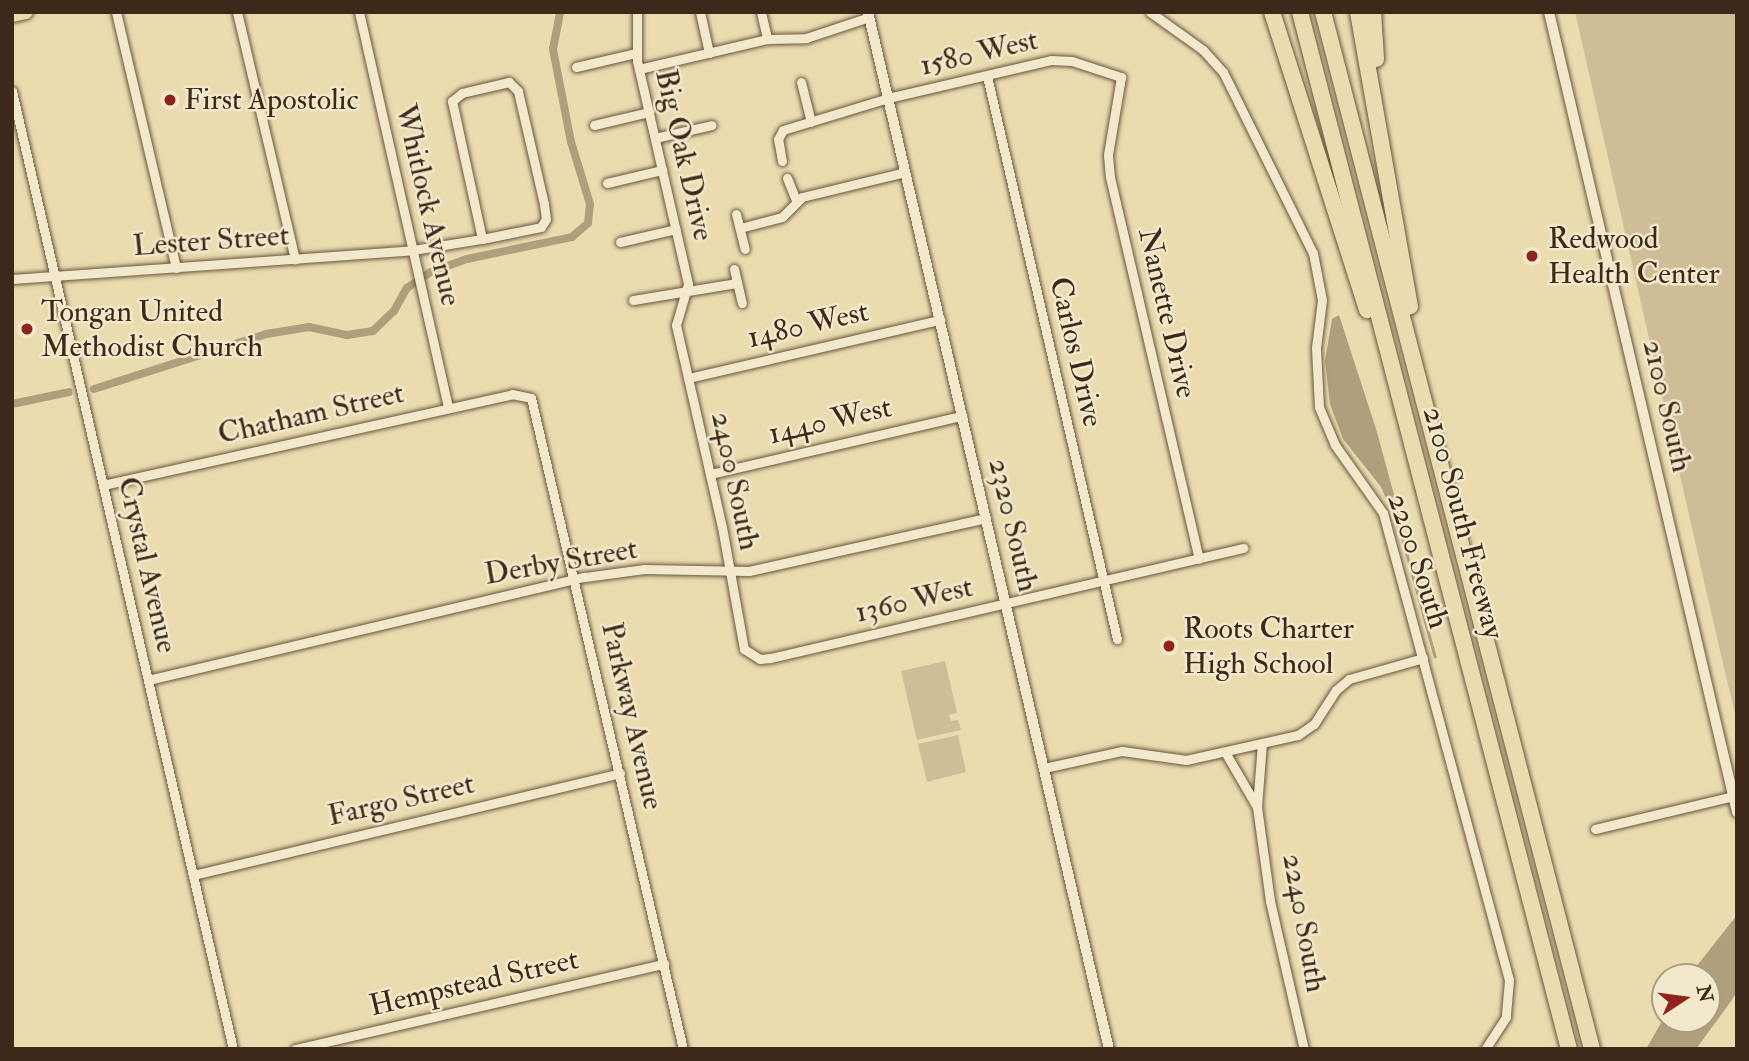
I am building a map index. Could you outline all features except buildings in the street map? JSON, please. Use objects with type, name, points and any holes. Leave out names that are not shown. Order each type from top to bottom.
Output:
[{"type":"highway","points":[[1272,12],[1316,138],[1408,448],[1427,494]]},
{"type":"highway","name":"2100 South Freeway","points":[[1300,12],[1569,1049]]},
{"type":"highway","name":"2100 South Freeway","points":[[1323,12],[1592,1049]]},
{"type":"highway","points":[[1358,12],[1419,374]]},
{"type":"highway","points":[[1373,12],[1381,142]]},
{"type":"highway","points":[[1550,973],[1548,1000],[1560,1049]]},
{"type":"main road","points":[[12,15],[26,12]]},
{"type":"street","points":[[116,12],[176,268]]},
{"type":"street","points":[[237,12],[295,259]]},
{"type":"street","name":"Whitlock Avenue","points":[[359,12],[448,408]]},
{"type":"street","name":"Big Oak Drive","points":[[637,12],[636,53],[676,229],[686,292]]},
{"type":"street","points":[[700,12],[709,52]]},
{"type":"street","points":[[761,12],[767,40]]},
{"type":"street","name":"2200 South","points":[[1150,12],[1203,50],[1223,72],[1312,253],[1322,300],[1316,357],[1319,407],[1335,444],[1383,513],[1507,969],[1510,1003],[1506,1017],[1486,1049]]},
{"type":"street","name":"2100 South","points":[[1549,12],[1737,812]]},
{"type":"street","points":[[639,69],[767,40],[806,38],[869,15]]},
{"type":"street","name":"2320 South","points":[[869,15],[1109,1049]]},
{"type":"street","points":[[576,67],[636,53]]},
{"type":"street","name":"1580 West","points":[[782,161],[780,133],[888,98],[1051,60],[1072,61],[1121,77]]},
{"type":"street","name":"Carlos Drive","points":[[986,76],[1117,639]]},
{"type":"street","name":"Nanette Drive","points":[[1121,77],[1108,155],[1110,177],[1199,559]]},
{"type":"street","name":"Lester Street","points":[[12,279],[413,250],[482,239],[546,223],[518,91],[509,82],[453,98],[482,239]]},
{"type":"street","points":[[802,82],[811,122]]},
{"type":"street","name":"Crystal Avenue","points":[[12,91],[233,1049]]},
{"type":"street","points":[[594,125],[649,112]]},
{"type":"street","points":[[655,138],[712,125]]},
{"type":"street","points":[[607,183],[662,170]]},
{"type":"street","points":[[740,228],[782,217],[796,200],[905,172]]},
{"type":"street","points":[[787,178],[796,200]]},
{"type":"street","points":[[736,214],[745,250]]},
{"type":"street","points":[[620,242],[676,229]]},
{"type":"street","points":[[734,269],[741,303]]},
{"type":"street","points":[[634,300],[737,284]]},
{"type":"street","name":"2400 South","points":[[686,292],[679,306],[676,325],[710,474],[740,641],[760,659]]},
{"type":"street","name":"1480 West","points":[[688,377],[940,320]]},
{"type":"street","name":"Chatham Street","points":[[103,485],[517,393],[529,395]]},
{"type":"street","name":"Parkway Avenue","points":[[529,395],[538,413],[683,1049]]},
{"type":"street","name":"1440 West","points":[[710,474],[962,416]]},
{"type":"street","name":"Derby Street","points":[[148,680],[576,578],[643,569],[729,573],[986,518]]},
{"type":"street","name":"1360 West","points":[[760,659],[1243,548]]},
{"type":"street","points":[[1044,768],[1122,751],[1175,761],[1225,752],[1307,730],[1349,679],[1423,658]]},
{"type":"street","name":"2240 South","points":[[1262,743],[1257,807],[1270,901],[1304,1049]]},
{"type":"street","name":"2240 South","points":[[1225,752],[1257,807]]},
{"type":"street","name":"Fargo Street","points":[[193,875],[620,773]]},
{"type":"street","points":[[1595,829],[1733,796]]},
{"type":"street","name":"Hempstead Street","points":[[295,1049],[664,964]]},
{"type":"shaded area","points":[[1575,12],[1737,12],[1737,723],[1711,612]]},
{"type":"shaded area","points":[[1339,315],[1377,432],[1403,528],[1399,529],[1381,487],[1343,439],[1330,404],[1325,361],[1332,319]]},
{"type":"shaded area","points":[[945,661],[957,713],[949,715],[951,721],[958,720],[961,730],[917,740],[901,671]]},
{"type":"shaded area","points":[[958,735],[966,772],[927,782],[918,744]]},
{"type":"shaded area","points":[[1737,915],[1737,991],[1721,1015],[1721,963],[1699,963]]},
{"type":"shaded area","points":[[1655,1033],[1708,1033],[1696,1049],[1646,1049]]},
{"type":"waterway","points":[[94,389],[266,334],[309,327],[347,335],[373,331],[394,311],[407,288],[431,272],[467,259],[572,237],[588,223],[590,204],[571,142],[553,49],[560,12]]},
{"type":"waterway","points":[[12,404],[69,392]]},
{"type":"waterway","points":[[1400,529],[1435,656]]},
{"type":"place","name":"First Apostolic","points":[[170,100]]},
{"type":"place","name":"Redwood Health Center","points":[[1532,256]]},
{"type":"place","name":"Tongan United Methodist Church","points":[[27,329]]},
{"type":"place","name":"Roots Charter High School","points":[[1169,646]]}]
